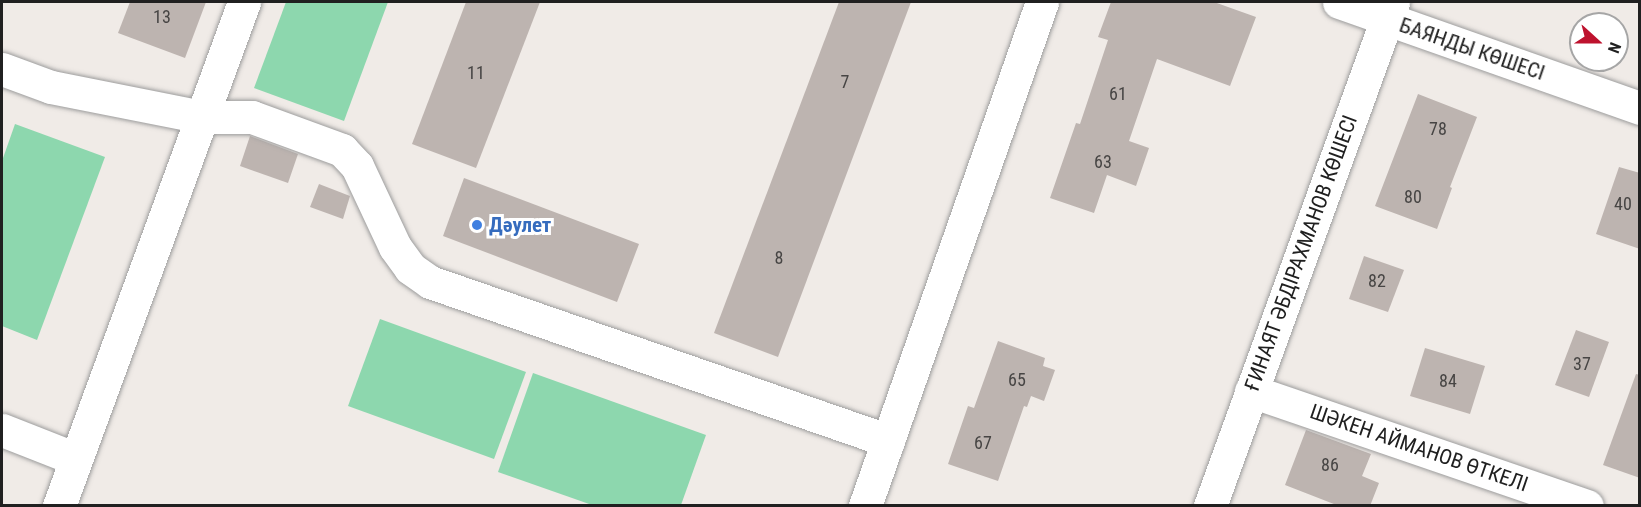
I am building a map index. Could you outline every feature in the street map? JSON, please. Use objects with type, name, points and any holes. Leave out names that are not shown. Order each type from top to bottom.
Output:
[{"type":"street","points":[[59,506],[244,2]]},
{"type":"street","name":"БАЯНДЫ КӨШЕСІ","points":[[1339,2],[1390,10],[1640,108]]},
{"type":"street","points":[[865,506],[1036,3]]},
{"type":"street","name":"ҒИНАЯТ ӘБДІРАХМАНОВ КӨШЕСІ","points":[[1210,506],[1390,10]]},
{"type":"street","points":[[2,69],[51,87],[203,117],[252,117],[342,150],[357,165],[395,248],[410,268],[430,282],[888,441]]},
{"type":"street","name":"ШӘКЕН АЙМАНОВ ӨТКЕЛІ","points":[[1251,391],[1587,506]]},
{"type":"street","points":[[2,430],[76,459]]},
{"type":"green space","points":[[286,2],[388,2],[344,121],[254,88]]},
{"type":"green space","points":[[15,124],[105,157],[37,340],[2,326],[2,161]]},
{"type":"green space","points":[[380,319],[526,372],[494,459],[348,406]]},
{"type":"green space","points":[[533,373],[706,435],[681,505],[592,505],[498,472]]},
{"type":"building","points":[[130,2],[206,2],[185,58],[118,33]]},
{"type":"building","points":[[466,2],[540,2],[476,168],[412,144]]},
{"type":"building","points":[[839,2],[911,2],[778,357],[714,333]]},
{"type":"building","points":[[1111,2],[1214,2],[1256,17],[1230,86],[1157,59],[1129,141],[1149,148],[1136,186],[1107,175],[1094,213],[1050,198],[1076,123],[1080,124],[1108,40],[1098,37]]},
{"type":"building","points":[[1418,94],[1477,117],[1450,187],[1452,188],[1437,229],[1375,206]]},
{"type":"building","points":[[250,136],[298,154],[288,183],[240,166]]},
{"type":"building","points":[[1619,167],[1640,173],[1640,249],[1596,234]]},
{"type":"building","points":[[464,178],[639,244],[617,302],[443,236]]},
{"type":"building","points":[[319,184],[350,196],[343,219],[310,207]]},
{"type":"building","points":[[1364,256],[1404,270],[1388,312],[1349,299]]},
{"type":"building","points":[[1576,330],[1609,342],[1589,397],[1555,385]]},
{"type":"building","points":[[998,341],[1045,358],[1043,366],[1055,370],[1044,401],[1031,396],[1027,407],[1024,406],[998,481],[948,464],[968,406],[974,408]]},
{"type":"building","points":[[1425,348],[1485,366],[1470,414],[1410,396]]},
{"type":"building","points":[[1636,374],[1640,375],[1640,478],[1603,465]]},
{"type":"building","points":[[1306,430],[1371,454],[1362,476],[1379,483],[1370,506],[1339,506],[1285,485]]},
{"type":"place","name":"Дәулет","points":[[477,225]]}]
